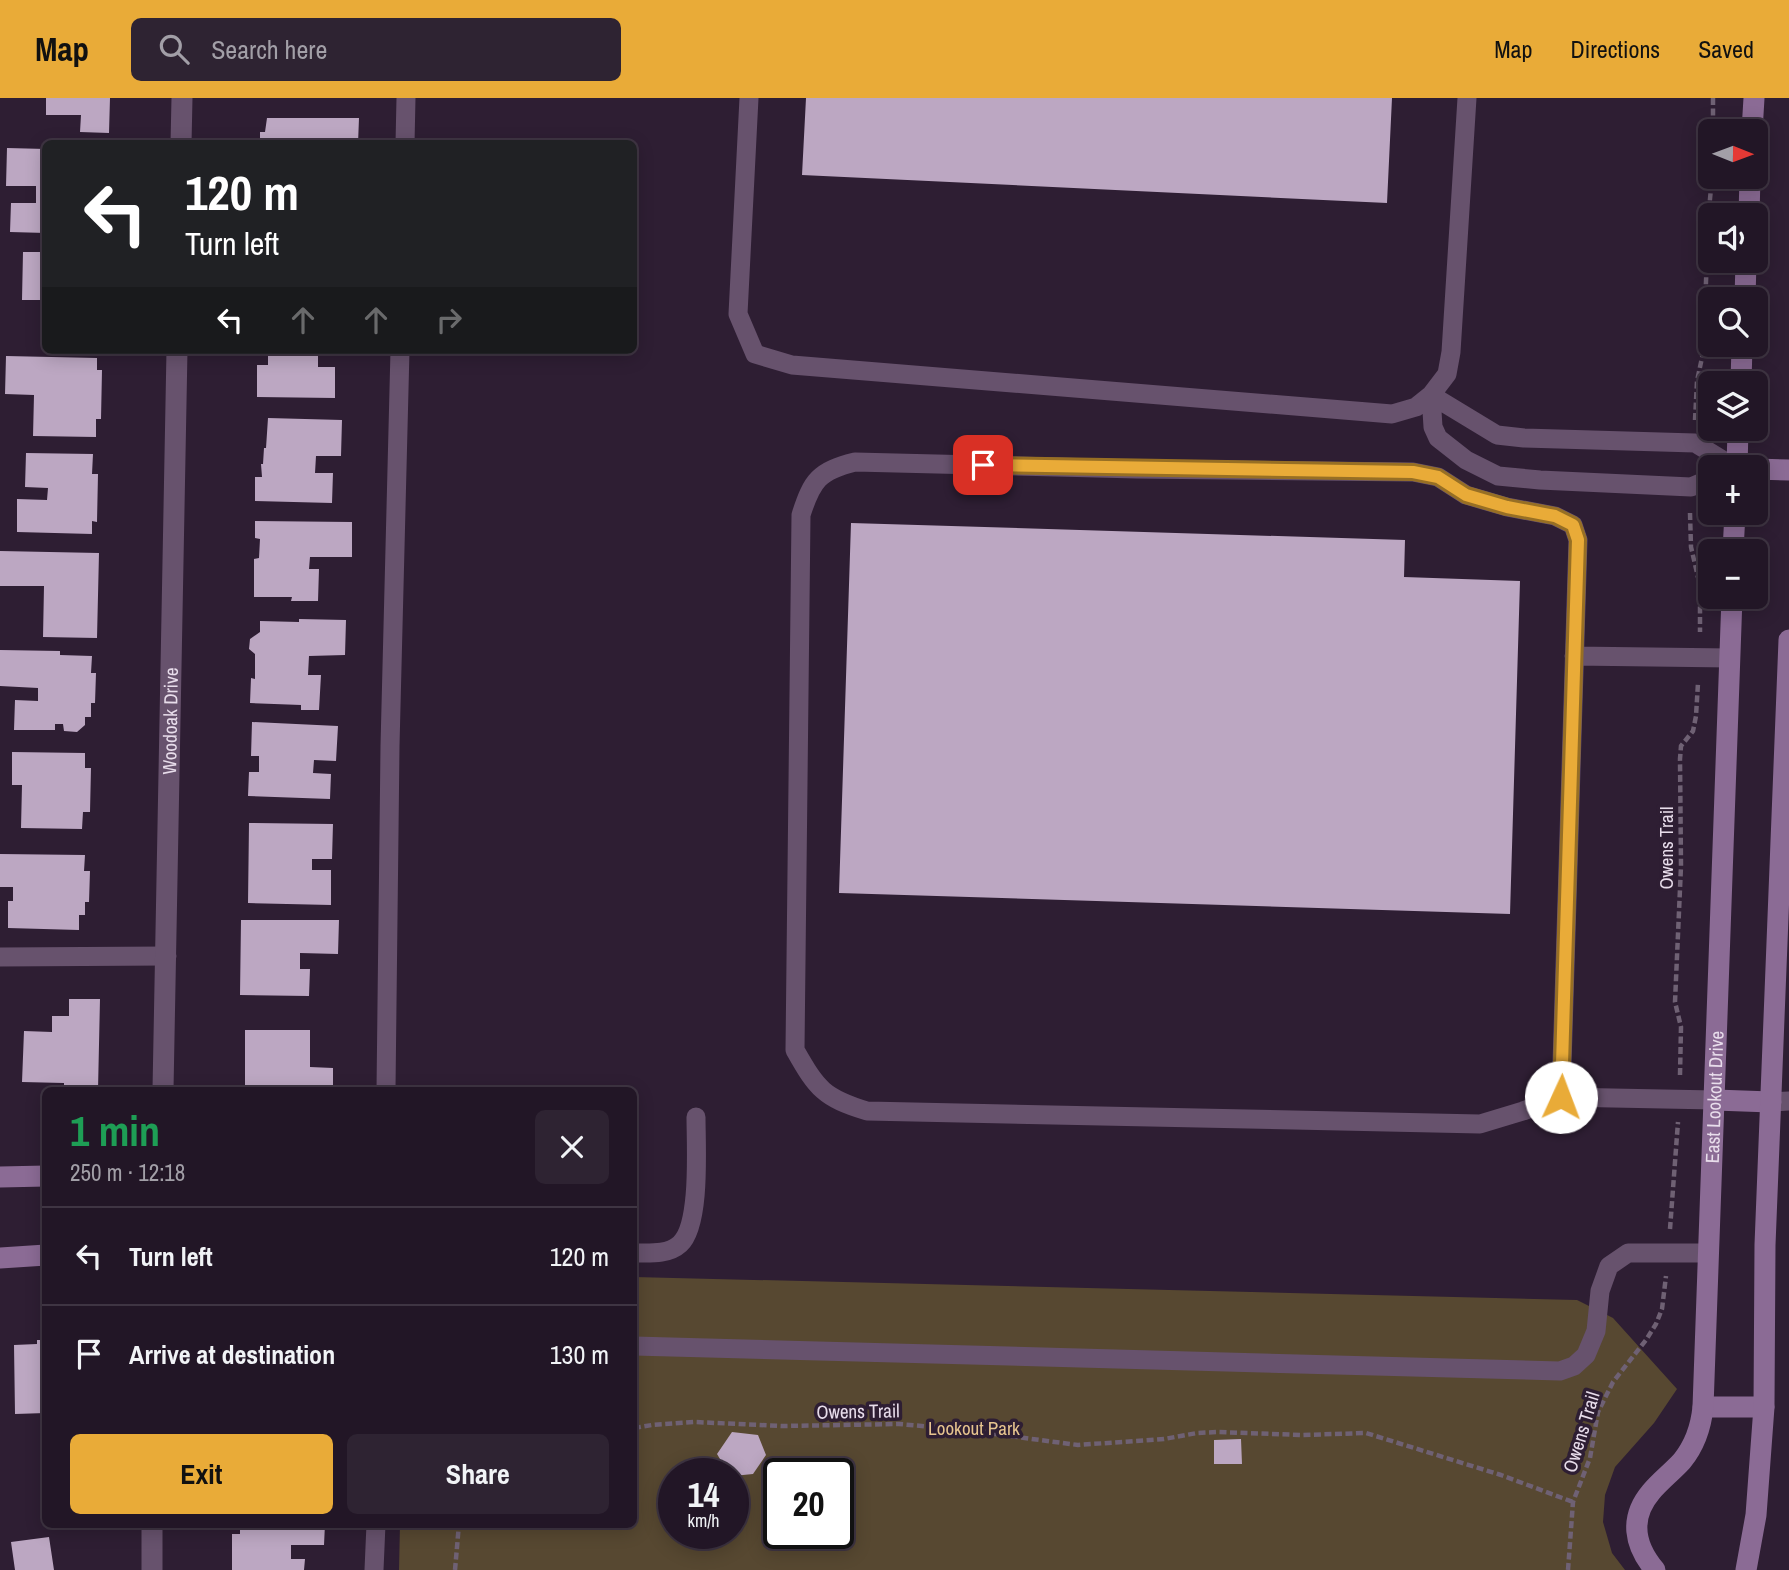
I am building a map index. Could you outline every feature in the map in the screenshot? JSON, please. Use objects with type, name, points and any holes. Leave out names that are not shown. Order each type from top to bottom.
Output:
[{"type":"street","points":[[181,140],[182,98]]},
{"type":"street","points":[[1753,119],[1754,98]]},
{"type":"street","name":"Woodoak Drive","points":[[163,1087],[177,354]]},
{"type":"street","points":[[1768,469],[1789,470]]},
{"type":"street","name":"East Lookout Drive","points":[[1655,1570],[1643,1554],[1636,1535],[1642,1504],[1691,1448],[1702,1422],[1732,609]]},
{"type":"street","points":[[1745,1566],[1756,1515],[1764,1407],[1765,1245],[1780,1102],[1789,640]]},
{"type":"street","points":[[1715,1100],[1780,1102]]},
{"type":"street","points":[[0,1177],[42,1176]]},
{"type":"street","points":[[0,1258],[42,1255]]},
{"type":"street","points":[[1703,1407],[1764,1407]]},
{"type":"street","points":[[152,1528],[152,1570]]},
{"type":"lane","points":[[405,140],[406,98]]},
{"type":"lane","points":[[749,98],[738,314],[755,354],[792,365],[1392,414],[1416,407],[1447,374],[1451,352],[1467,98]]},
{"type":"lane","points":[[386,1087],[390,733],[400,354]]},
{"type":"lane","points":[[1431,394],[1497,435],[1695,443],[1715,455]]},
{"type":"lane","points":[[1431,394],[1433,427],[1438,438],[1466,460],[1498,476],[1691,487],[1698,484]]},
{"type":"lane","points":[[1561,1097],[1578,540],[1573,525],[1555,516],[1507,507],[1466,495],[1438,477],[1413,472],[855,462],[836,467],[818,478],[807,495],[801,515],[795,1050],[807,1072],[826,1095],[842,1104],[867,1111],[1480,1124],[1561,1097],[1715,1100]]},
{"type":"lane","points":[[1574,656],[1730,658]]},
{"type":"lane","points":[[0,957],[167,956]]},
{"type":"lane","points":[[637,1253],[660,1253],[679,1246],[688,1234],[695,1207],[696,1117]]},
{"type":"lane","points":[[637,1346],[1560,1371],[1574,1366],[1586,1356],[1596,1331],[1600,1291],[1609,1266],[1628,1253],[1708,1253]]},
{"type":"lane","points":[[374,1570],[376,1528]]},
{"type":"path","points":[[1713,98],[1713,119]]},
{"type":"path","points":[[1695,443],[1697,381],[1703,353],[1711,189]]},
{"type":"path","name":"Owens Trail","points":[[1568,1570],[1573,1502],[1590,1458],[1598,1412],[1613,1382],[1646,1340],[1662,1309],[1678,1144],[1681,1027],[1675,1002],[1681,866],[1679,759],[1681,746],[1693,731],[1696,716],[1699,658],[1700,586],[1691,547],[1691,487]]},
{"type":"path","name":"Owens Trail","points":[[637,1428],[694,1422],[783,1426],[899,1424],[1078,1445],[1218,1432],[1302,1435],[1366,1433],[1501,1475],[1573,1502]]},
{"type":"path","points":[[455,1570],[459,1528]]},
{"type":"green space","name":"Lookout Park","points":[[637,1277],[1577,1300],[1613,1318],[1677,1389],[1654,1423],[1615,1467],[1605,1495],[1603,1522],[1612,1553],[1625,1570],[399,1570],[400,1528],[637,1528]]},
{"type":"building","points":[[46,98],[110,98],[109,133],[80,132],[81,115],[46,115]]},
{"type":"building","points":[[806,98],[1392,98],[1387,203],[802,175]]},
{"type":"building","points":[[267,118],[359,118],[358,140],[260,140],[260,132],[265,132]]},
{"type":"building","points":[[7,148],[42,149],[42,233],[10,232],[11,203],[36,203],[36,186],[6,186]]},
{"type":"building","points":[[23,252],[42,252],[42,300],[22,300]]},
{"type":"building","points":[[268,354],[342,354],[318,356],[318,367],[335,367],[335,398],[257,397],[257,365],[268,365]]},
{"type":"building","points":[[6,356],[97,358],[97,370],[102,370],[101,419],[96,419],[96,437],[33,436],[34,395],[5,394]]},
{"type":"building","points":[[268,418],[342,420],[341,456],[316,456],[315,473],[333,473],[332,503],[255,501],[255,477],[262,477],[261,464],[266,448]]},
{"type":"building","points":[[26,453],[93,454],[92,474],[98,474],[97,522],[92,521],[92,534],[17,532],[17,499],[47,500],[48,488],[25,487]]},
{"type":"building","points":[[255,521],[352,522],[352,557],[310,557],[309,569],[319,569],[318,601],[291,601],[292,597],[254,597],[254,559],[259,558],[260,539],[255,538]]},
{"type":"building","points":[[851,523],[1405,540],[1404,577],[1520,581],[1510,914],[839,893]]},
{"type":"building","points":[[0,551],[99,553],[97,638],[43,637],[44,586],[0,586]]},
{"type":"building","points":[[299,619],[346,620],[345,655],[309,656],[308,675],[321,675],[319,710],[301,710],[301,705],[250,703],[251,678],[255,679],[255,654],[249,649],[250,639],[260,632],[260,621],[299,622]]},
{"type":"building","points":[[0,650],[60,651],[60,655],[92,656],[91,673],[96,673],[95,703],[91,703],[91,717],[85,717],[85,725],[77,732],[64,731],[63,724],[55,724],[55,730],[14,730],[15,700],[38,701],[38,688],[0,686]]},
{"type":"building","points":[[252,722],[338,726],[336,761],[314,760],[313,773],[331,774],[330,799],[248,796],[249,772],[259,772],[259,756],[251,756]]},
{"type":"building","points":[[12,752],[85,753],[85,768],[91,768],[90,812],[83,812],[82,829],[21,828],[22,785],[12,785]]},
{"type":"building","points":[[249,823],[333,824],[332,859],[312,859],[312,870],[331,870],[331,905],[248,903]]},
{"type":"building","points":[[0,854],[85,855],[84,871],[90,871],[89,902],[85,902],[85,915],[79,915],[79,930],[8,928],[8,901],[13,901],[13,887],[0,887]]},
{"type":"building","points":[[241,920],[339,920],[338,954],[300,953],[300,969],[310,969],[309,996],[240,995]]},
{"type":"building","points":[[69,999],[100,999],[98,1087],[64,1087],[64,1083],[22,1082],[24,1031],[52,1032],[52,1016],[69,1016]]},
{"type":"building","points":[[245,1030],[310,1030],[310,1067],[333,1068],[333,1087],[245,1087]]},
{"type":"building","points":[[37,1340],[42,1340],[42,1413],[15,1414],[14,1345],[37,1344]]},
{"type":"building","points":[[732,1432],[758,1435],[766,1455],[753,1474],[749,1474],[749,1458],[719,1458],[717,1454]]},
{"type":"building","points":[[1241,1439],[1242,1464],[1214,1464],[1214,1440]]},
{"type":"building","points":[[240,1528],[325,1528],[324,1545],[291,1545],[291,1559],[305,1559],[304,1570],[232,1570],[232,1534],[240,1534]]},
{"type":"building","points":[[49,1537],[54,1570],[15,1570],[11,1542]]},
{"type":"route","points":[[983,465],[1413,472],[1438,477],[1466,495],[1507,507],[1555,516],[1573,525],[1578,540],[1561,1097]]}]
